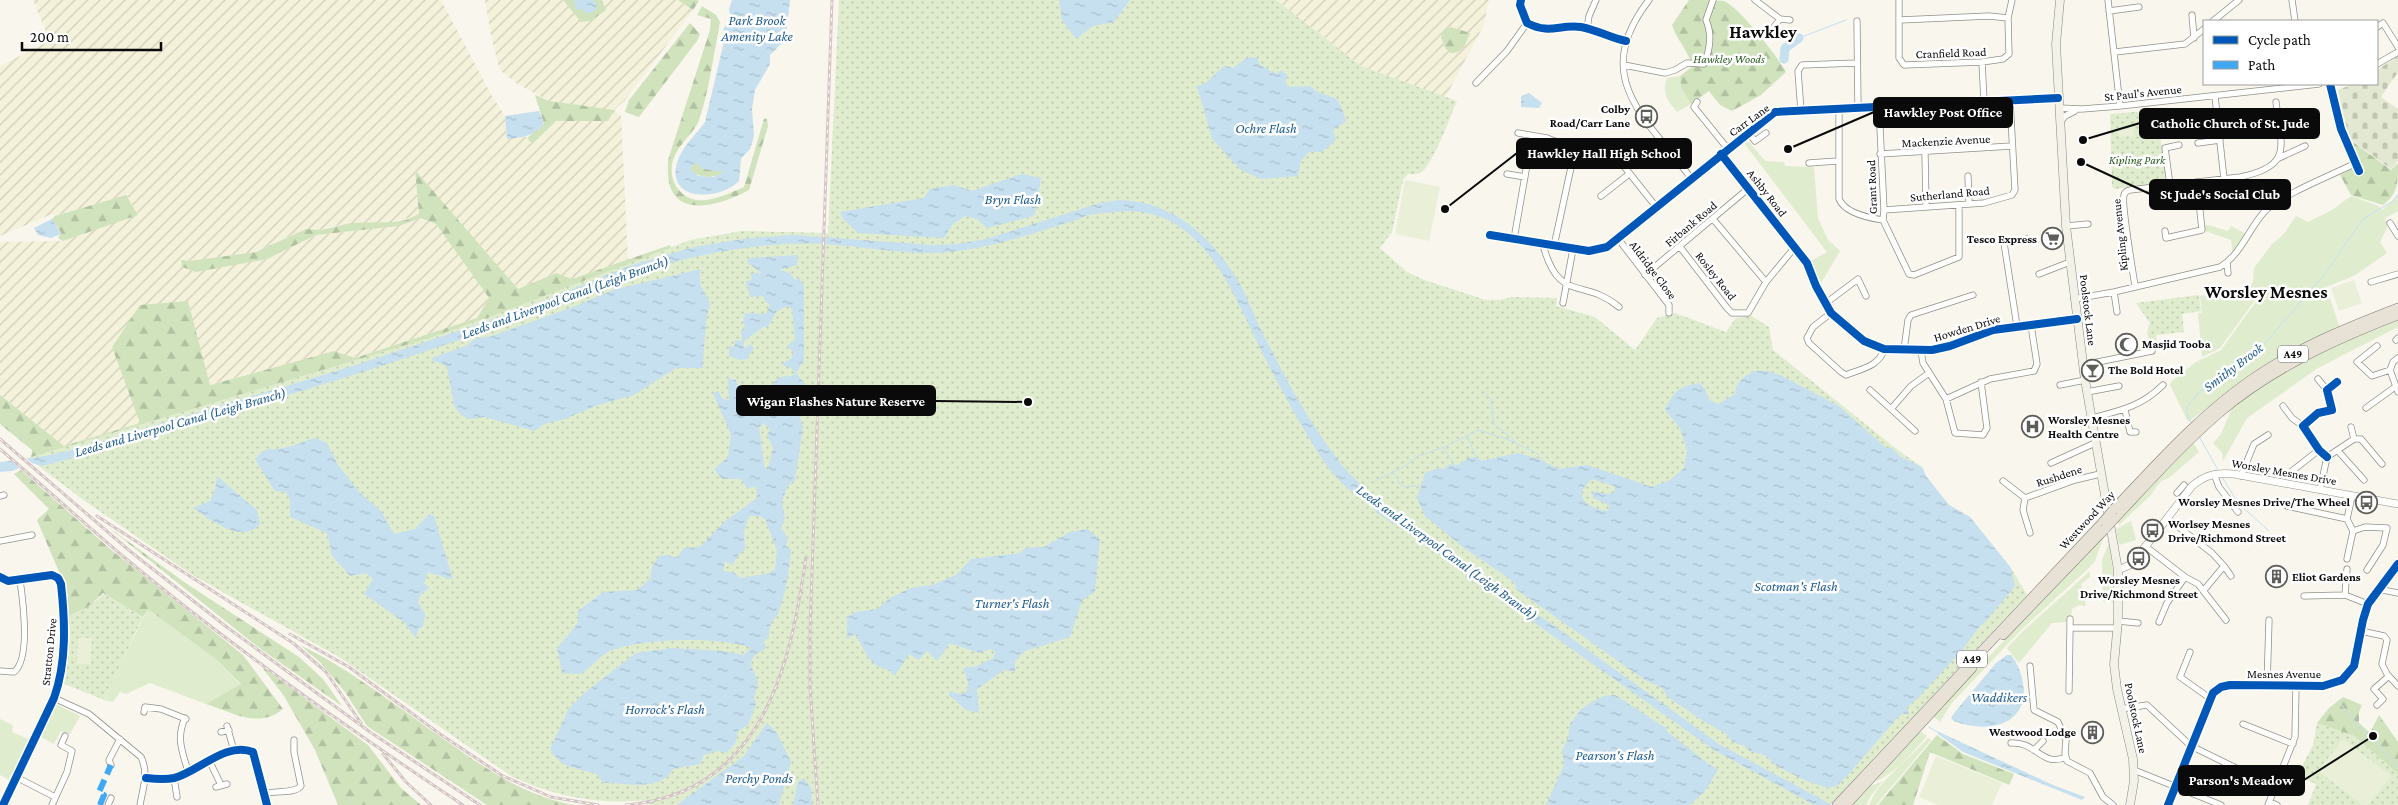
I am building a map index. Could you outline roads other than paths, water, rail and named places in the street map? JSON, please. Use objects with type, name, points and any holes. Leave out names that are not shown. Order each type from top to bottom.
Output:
[{"type":"highway","name":"Westwood Way","points":[[1844,803],[2114,514],[2202,423],[2248,382],[2292,354],[2342,330],[2398,308]]},
{"type":"highway","name":"Westwood Way","points":[[2202,423],[2292,362],[2327,344],[2398,315]]},
{"type":"main road","name":"Poolstock Lane","points":[[2060,0],[2056,44],[2058,108],[2066,226],[2085,380],[2118,570],[2118,625],[2114,664],[2134,770],[2130,805]]},
{"type":"street","points":[[1521,0],[1520,5],[1527,23],[1549,31],[1568,26],[1587,28],[1626,41]]},
{"type":"street","points":[[1587,28],[1589,16],[1596,0]]},
{"type":"street","points":[[1649,0],[1636,19],[1626,41],[1625,85],[1632,102],[1691,178]]},
{"type":"street","points":[[1624,64],[1665,73],[1687,63],[1704,64],[1710,40],[1710,29],[1706,20],[1713,0]]},
{"type":"street","points":[[1755,0],[1780,19],[1790,20]]},
{"type":"street","name":"Cranfield Road","points":[[1898,0],[1900,20],[1899,58],[1904,64],[1982,62],[2003,59],[2009,54],[2008,18],[2012,0]]},
{"type":"street","points":[[2108,0],[2120,106]]},
{"type":"street","points":[[2214,20],[2239,0]]},
{"type":"street","points":[[2292,0],[2295,20]]},
{"type":"street","points":[[2109,11],[2139,7]]},
{"type":"street","points":[[2192,15],[2194,38]]},
{"type":"street","points":[[1900,20],[1989,16],[2008,18]]},
{"type":"street","points":[[1771,31],[1780,19]]},
{"type":"street","points":[[1857,21],[1858,108]]},
{"type":"street","points":[[1476,84],[1507,51],[1527,23]]},
{"type":"street","points":[[2378,26],[2383,23],[2398,47]]},
{"type":"street","points":[[2115,52],[2185,44],[2203,30]]},
{"type":"street","points":[[2378,63],[2398,52]]},
{"type":"street","points":[[1982,62],[1984,101]]},
{"type":"street","points":[[1800,110],[1798,71],[1802,66],[1857,63]]},
{"type":"street","name":"St Paul's Avenue","points":[[2058,108],[2082,109],[2120,106],[2302,85]]},
{"type":"street","points":[[2330,85],[2341,129],[2359,171]]},
{"type":"street","points":[[2215,96],[2224,179]]},
{"type":"street","name":"Carr Lane","points":[[1490,235],[1543,245],[1598,250],[1618,240],[1691,178],[1775,112],[2058,98]]},
{"type":"street","name":"Sutherland Road","points":[[1884,210],[1984,203],[2012,195],[2015,190],[2010,100]]},
{"type":"street","points":[[1697,102],[1694,107],[1728,149]]},
{"type":"street","points":[[2276,102],[2282,152],[2279,158]]},
{"type":"street","name":"Grant Road","points":[[1879,107],[1883,220],[1908,274],[1914,275],[1959,258],[1959,205]]},
{"type":"street","points":[[1839,109],[1839,199],[1842,206],[1865,216],[1883,220]]},
{"type":"street","points":[[2059,124],[2065,116],[2082,109]]},
{"type":"street","points":[[1748,132],[1755,141],[1766,133]]},
{"type":"street","points":[[1518,134],[1547,138],[1575,149],[1614,157],[1619,160],[1657,208]]},
{"type":"street","points":[[1514,240],[1532,136]]},
{"type":"street","points":[[2198,143],[2220,140]]},
{"type":"street","points":[[2170,185],[2165,148],[2179,145]]},
{"type":"street","name":"Mackenzie Avenue","points":[[1880,154],[1924,153],[2012,146]]},
{"type":"street","name":"Kipling Avenue","points":[[2135,286],[2124,194],[2130,190],[2224,179],[2254,173],[2273,164],[2279,158],[2305,146]]},
{"type":"street","points":[[1554,246],[1575,149]]},
{"type":"street","points":[[1924,153],[1926,206]]},
{"type":"street","name":"Ashby Road","points":[[1721,154],[1795,247]]},
{"type":"street","points":[[1809,163],[1838,161]]},
{"type":"street","points":[[2074,299],[2212,270],[2226,263],[2266,210],[2293,194],[2356,164]]},
{"type":"street","points":[[1507,174],[1526,177]]},
{"type":"street","points":[[1604,196],[1629,174]]},
{"type":"street","points":[[1968,176],[1969,203]]},
{"type":"street","points":[[2165,231],[2166,238],[2202,230],[2197,182]]},
{"type":"street","name":"Firbank Road","points":[[1646,275],[1749,188]]},
{"type":"street","points":[[1713,219],[1766,282]]},
{"type":"street","points":[[2390,223],[2392,231],[2398,236]]},
{"type":"street","points":[[2066,226],[2088,224]]},
{"type":"street","points":[[2016,326],[2004,243],[2027,239]]},
{"type":"street","name":"Aldridge Close","points":[[1618,240],[1670,306],[1669,313]]},
{"type":"street","points":[[1543,245],[1559,280],[1567,285],[1606,296],[1619,306]]},
{"type":"street","name":"Rosley Road","points":[[1680,247],[1732,313],[1748,313],[1766,282],[1795,247]]},
{"type":"street","name":"Howden Drive","points":[[1795,247],[1807,262],[1816,286],[1831,313],[1855,335],[1884,349],[1921,351],[1950,346],[1982,333],[2016,326],[2077,319]]},
{"type":"street","points":[[1563,303],[1573,249]]},
{"type":"street","points":[[2039,274],[2070,262]]},
{"type":"street","points":[[2226,263],[2228,273]]},
{"type":"street","points":[[2371,282],[2379,277],[2398,274]]},
{"type":"street","points":[[1826,303],[1857,276],[1866,296]]},
{"type":"street","points":[[2114,292],[2117,312]]},
{"type":"street","points":[[1904,350],[1908,320],[1911,315],[1972,295]]},
{"type":"street","points":[[1831,313],[1813,327],[1807,338],[1809,343],[1846,375],[1873,364],[1880,359],[1884,349]]},
{"type":"street","points":[[1946,399],[1981,382],[2032,372],[2036,369],[2038,364],[2032,325]]},
{"type":"street","points":[[2377,346],[2356,362],[2372,376],[2390,370]]},
{"type":"street","points":[[1921,351],[1923,363],[1928,373],[1946,399],[1954,433],[1983,435],[1987,428],[1981,382]]},
{"type":"street","points":[[2083,365],[2152,351]]},
{"type":"street","points":[[2366,408],[2396,389],[2390,370],[2392,362],[2398,358]]},
{"type":"street","points":[[1891,409],[1911,386],[1928,373]]},
{"type":"street","points":[[2303,426],[2318,413],[2332,410],[2328,390],[2318,379]]},
{"type":"street","points":[[2060,385],[2085,380]]},
{"type":"street","points":[[2328,390],[2337,382]]},
{"type":"street","points":[[2092,418],[2125,410],[2139,404],[2163,385]]},
{"type":"street","points":[[2087,392],[2118,386]]},
{"type":"street","points":[[1870,390],[1915,430]]},
{"type":"street","points":[[2283,406],[2292,418],[2303,426],[2319,450],[2327,457]]},
{"type":"street","points":[[2125,410],[2132,433]]},
{"type":"street","points":[[2350,427],[2354,438]]},
{"type":"street","points":[[2241,476],[2254,444],[2268,435]]},
{"type":"street","points":[[2320,490],[2327,457],[2354,438],[2361,439],[2382,464]]},
{"type":"street","points":[[2051,463],[2095,443]]},
{"type":"street","points":[[2292,471],[2319,450]]},
{"type":"street","points":[[2338,451],[2364,480]]},
{"type":"street","points":[[2218,473],[2219,488],[2238,512]]},
{"type":"street","name":"Worsley Mesnes Drive","points":[[2118,570],[2132,564],[2167,518],[2181,491],[2200,480],[2218,473],[2398,504]]},
{"type":"street","name":"Rushdene","points":[[2025,498],[2075,480],[2100,474]]},
{"type":"street","name":"Rushdene","points":[[2003,480],[2025,498]]},
{"type":"street","points":[[2347,560],[2353,531],[2347,519],[2352,496]]},
{"type":"street","name":"Rushdene","points":[[2025,498],[2022,510],[2027,531]]},
{"type":"street","points":[[2287,506],[2347,519]]},
{"type":"street","points":[[2167,518],[2212,552],[2231,576]]},
{"type":"street","points":[[2353,531],[2365,527],[2387,528],[2383,545],[2367,570]]},
{"type":"street","points":[[0,541],[32,535]]},
{"type":"street","points":[[2145,546],[2204,590],[2226,620]]},
{"type":"street","name":"Mesnes Avenue","points":[[2211,699],[2217,690],[2225,686],[2327,686],[2346,677],[2355,663],[2368,604],[2398,564]]},
{"type":"street","points":[[2204,590],[2224,566]]},
{"type":"street","points":[[2345,595],[2348,569]]},
{"type":"street","name":"Stratton Drive","points":[[0,576],[8,581],[52,575],[58,578],[61,584],[64,632],[59,683],[54,698]]},
{"type":"street","points":[[2159,622],[2164,615],[2167,603],[2185,577]]},
{"type":"street","points":[[0,671],[14,672],[21,663],[24,628],[20,580]]},
{"type":"street","points":[[2378,589],[2398,593]]},
{"type":"street","points":[[2304,596],[2345,595],[2368,604]]},
{"type":"street","points":[[2069,691],[2070,619]]},
{"type":"street","points":[[2267,686],[2269,620]]},
{"type":"street","points":[[2070,628],[2138,623]]},
{"type":"street","points":[[2361,631],[2384,636],[2387,640],[2382,664],[2398,686]]},
{"type":"street","points":[[2168,805],[2211,699],[2180,677],[2190,652]]},
{"type":"street","points":[[2030,666],[2034,710],[2058,722],[2066,740],[2066,757],[2071,764],[2090,773],[2103,797],[2110,804]]},
{"type":"street","points":[[2377,705],[2383,699],[2374,689],[2389,676]]},
{"type":"street","points":[[2277,805],[2268,803],[2293,744],[2296,731],[2296,686]]},
{"type":"street","points":[[3,805],[54,698],[89,714],[141,757],[146,767],[146,778],[140,805]]},
{"type":"street","points":[[2121,709],[2142,704],[2147,705],[2191,746],[2238,769]]},
{"type":"street","points":[[144,712],[145,707],[161,709],[187,719],[180,731],[179,744],[188,771]]},
{"type":"street","points":[[2243,724],[2293,744]]},
{"type":"street","points":[[221,732],[228,728],[234,751]]},
{"type":"street","points":[[52,805],[67,772],[72,751],[61,745],[64,736]]},
{"type":"street","points":[[111,765],[110,760],[120,739]]},
{"type":"street","points":[[264,794],[280,790],[293,791],[302,786],[294,752],[294,740]]},
{"type":"street","points":[[2035,749],[2043,741]]},
{"type":"street","points":[[2015,742],[2035,749],[2048,760],[2056,762],[2066,757]]},
{"type":"street","points":[[146,778],[174,778],[210,760],[245,749],[253,752],[267,805]]},
{"type":"street","points":[[210,760],[221,785]]},
{"type":"street","points":[[2134,770],[2221,805]]},
{"type":"street","points":[[16,777],[55,797]]},
{"type":"street","points":[[174,778],[177,797]]},
{"type":"street","points":[[108,805],[111,798]]},
{"type":"water","points":[[594,0],[597,4],[595,11],[587,14],[584,10],[576,9],[574,1]]},
{"type":"water","name":"Park Brook Amenity Lake","points":[[732,0],[790,0],[786,35],[783,42],[770,55],[770,64],[755,90],[752,109],[754,136],[750,149],[741,159],[739,181],[730,188],[720,192],[697,194],[687,191],[679,185],[676,176],[677,163],[686,146],[705,122],[726,33],[723,29],[731,19],[729,9]],"holes":[[[695,162],[703,169],[724,172],[714,177],[698,176],[690,169]]]},
{"type":"water","points":[[1059,0],[1130,0],[1114,22],[1093,26],[1076,39],[1062,20]]},
{"type":"water","name":"Ochre Flash","points":[[1248,57],[1257,58],[1260,65],[1276,74],[1281,70],[1288,76],[1285,82],[1289,87],[1310,86],[1336,99],[1343,110],[1346,121],[1333,130],[1336,140],[1322,152],[1309,152],[1301,161],[1298,176],[1261,179],[1241,170],[1212,139],[1197,86],[1206,83],[1224,66],[1233,68]]},
{"type":"water","points":[[1529,93],[1542,103],[1539,108],[1521,107],[1521,96]]},
{"type":"water","points":[[539,111],[544,124],[535,132],[519,138],[507,139],[505,116]]},
{"type":"water","name":"Bryn Flash","points":[[1022,174],[1041,178],[1036,210],[1033,216],[987,228],[977,219],[965,216],[953,224],[944,238],[858,233],[843,219],[840,212],[924,198],[930,189],[954,185],[972,191]]},
{"type":"water","name":"Leeds and Liverpool Canal (Leigh Branch)","points":[[1119,200],[1138,202],[1173,214],[1202,235],[1227,263],[1308,415],[1345,469],[1369,496],[1383,503],[1719,744],[1832,805],[1814,805],[1714,750],[1397,525],[1380,515],[1374,510],[1370,501],[1358,496],[1339,480],[1324,462],[1294,412],[1228,283],[1212,259],[1194,238],[1172,222],[1146,213],[1116,212],[1091,214],[1007,241],[951,252],[918,253],[824,244],[794,244],[730,250],[699,256],[609,283],[462,339],[318,386],[76,457],[42,466],[32,463],[12,471],[0,472],[0,462],[40,457],[73,450],[353,366],[524,309],[629,266],[694,247],[743,239],[793,235],[932,245],[958,244],[986,239],[1100,203]]},
{"type":"water","points":[[52,219],[61,234],[51,238],[38,235],[34,228]]},
{"type":"water","name":"Horrock's Flash","points":[[798,255],[797,265],[780,270],[790,273],[795,280],[800,278],[804,287],[804,360],[796,373],[805,384],[805,393],[801,400],[803,414],[800,418],[803,427],[795,480],[787,487],[782,502],[785,518],[781,528],[788,538],[786,547],[791,550],[786,586],[780,608],[770,627],[769,637],[764,641],[766,648],[755,655],[750,663],[758,682],[754,698],[756,704],[748,725],[738,731],[736,742],[727,753],[718,751],[704,755],[700,764],[673,769],[660,781],[651,784],[603,783],[597,774],[570,767],[559,761],[550,749],[569,708],[588,690],[636,653],[672,648],[723,651],[743,655],[751,648],[737,644],[700,640],[658,641],[638,644],[608,652],[581,674],[562,673],[557,648],[578,623],[578,611],[603,592],[637,590],[650,579],[652,567],[659,556],[668,555],[677,558],[684,548],[700,547],[724,522],[757,498],[756,487],[747,488],[741,479],[722,479],[714,469],[728,457],[731,435],[713,393],[718,391],[723,399],[729,400],[728,378],[736,380],[742,397],[741,407],[747,413],[753,410],[756,403],[770,406],[778,401],[778,396],[768,390],[779,377],[792,376],[795,372],[790,367],[782,364],[792,358],[793,352],[787,346],[795,340],[792,309],[786,306],[776,312],[767,328],[765,326],[745,340],[743,346],[745,348],[750,344],[754,348],[747,359],[740,360],[729,356],[729,345],[734,348],[735,340],[740,341],[742,339],[741,332],[745,325],[743,322],[745,313],[766,314],[770,304],[765,301],[763,296],[750,297],[746,282],[752,279],[750,273],[761,273],[747,262],[749,258]],"holes":[[[764,423],[770,429],[767,435],[773,448],[768,468],[765,469],[759,428]],[[749,516],[759,516],[765,519],[777,550],[775,569],[771,573],[740,578],[735,573],[723,571],[725,561],[732,565],[739,554],[745,550],[744,532]]]},
{"type":"water","points":[[701,269],[700,282],[710,306],[706,325],[703,368],[676,368],[634,395],[598,405],[565,419],[544,424],[534,431],[485,417],[470,419],[462,416],[454,406],[447,367],[433,361],[432,358],[468,345],[475,339],[489,337],[573,307],[613,290]]},
{"type":"water","name":"Scotman's Flash","points":[[1754,371],[1768,371],[1782,376],[1839,406],[1886,448],[1892,448],[1901,457],[1922,467],[1926,476],[1949,505],[1970,517],[2011,568],[2015,586],[1980,626],[1963,649],[1917,699],[1907,707],[1909,714],[1902,714],[1897,718],[1848,775],[1838,785],[1829,788],[1804,780],[1777,766],[1764,755],[1749,751],[1747,747],[1733,742],[1725,733],[1703,721],[1668,697],[1662,688],[1645,680],[1516,589],[1516,585],[1510,579],[1464,548],[1425,516],[1417,498],[1425,473],[1438,468],[1443,469],[1450,464],[1455,466],[1468,458],[1476,457],[1481,461],[1518,453],[1536,458],[1559,469],[1587,465],[1652,487],[1670,480],[1684,468],[1687,451],[1680,428],[1665,410],[1674,394],[1681,388],[1699,383],[1705,389],[1709,400],[1718,404],[1735,394],[1743,378]],"holes":[[[1592,479],[1614,486],[1614,493],[1605,494],[1595,491],[1592,494],[1593,498],[1610,506],[1608,511],[1594,508],[1584,501],[1583,491]]]},
{"type":"water","points":[[315,438],[327,443],[338,465],[359,492],[381,511],[394,534],[415,529],[429,514],[434,516],[453,580],[428,572],[424,583],[429,588],[421,594],[418,602],[425,614],[423,626],[418,630],[416,638],[404,622],[364,594],[373,579],[366,573],[350,576],[332,556],[327,533],[290,517],[290,500],[286,492],[275,491],[255,459],[259,454],[268,449],[287,447]]},
{"type":"water","points":[[217,476],[257,510],[260,524],[253,530],[244,532],[227,528],[217,524],[193,508],[210,501],[215,490]]},
{"type":"water","name":"Turner's Flash","points":[[1088,529],[1100,540],[1095,591],[1082,601],[1070,637],[1025,651],[1015,661],[1015,672],[1004,670],[977,689],[979,713],[966,710],[949,695],[950,691],[961,694],[967,691],[968,682],[963,668],[977,666],[993,658],[995,652],[991,649],[979,653],[950,643],[937,661],[927,651],[919,660],[909,654],[895,676],[872,661],[855,634],[847,639],[847,617],[856,612],[877,609],[890,598],[911,588],[932,585],[956,575],[971,559],[1020,553],[1025,548],[1044,547],[1070,532]]},
{"type":"water","name":"Waddikers","points":[[2007,655],[2011,655],[2016,662],[2023,683],[2023,698],[2020,709],[2013,717],[2003,723],[1992,726],[1979,727],[1954,721],[1951,718],[1955,712],[1996,663]]},
{"type":"water","name":"Pearson's Flash","points":[[1615,695],[1666,728],[1667,732],[1718,770],[1705,791],[1690,805],[1546,805],[1564,765],[1562,751],[1568,738],[1570,724],[1580,710],[1590,703],[1604,696]]},
{"type":"water","name":"Perchy Ponds","points":[[767,723],[777,733],[791,762],[779,805],[677,805],[744,756]]},
{"type":"water","points":[[1939,732],[2053,785],[2085,797],[2082,800],[1963,752],[1938,734]]},
{"type":"water","points":[[804,778],[811,788],[812,805],[793,805],[798,782]]},
{"type":"waterway","points":[[1799,38],[1846,20]]},
{"type":"waterway","points":[[1784,59],[1785,48],[1799,38]]},
{"type":"waterway","name":"Smithy Brook","points":[[2192,424],[2187,415],[2187,407],[2199,392],[2261,348],[2324,275],[2363,219],[2393,201],[2398,194]]},
{"type":"waterway","points":[[1483,391],[1491,399],[1493,421],[1496,426],[1517,444],[1537,453],[1546,464]]},
{"type":"waterway","points":[[1375,481],[1404,467],[1418,456],[1444,447],[1479,430],[1515,442]]},
{"type":"waterway","points":[[1467,436],[1476,457]]},
{"type":"waterway","name":"Smithy Brook","points":[[2199,436],[2219,472]]},
{"type":"waterway","points":[[1444,448],[1455,466]]},
{"type":"waterway","points":[[1393,473],[1399,479],[1398,483],[1404,487],[1420,485]]},
{"type":"waterway","name":"Smithy Brook","points":[[2222,477],[2238,503],[2269,531]]},
{"type":"waterway","name":"Smithy Brook","points":[[2339,702],[2362,730],[2377,743],[2398,767]]},
{"type":"waterway","points":[[1929,727],[1939,733]]},
{"type":"railway","points":[[818,805],[810,687],[810,630],[832,0]]},
{"type":"railway","points":[[0,439],[131,552],[228,628],[370,732],[480,805]]},
{"type":"railway","points":[[0,449],[125,558],[248,655],[463,805]]},
{"type":"railway","points":[[97,516],[293,643],[326,672],[361,723]]},
{"type":"railway","points":[[626,805],[672,796],[709,777],[738,751],[761,719],[778,682],[790,642],[806,557]]},
{"type":"railway","points":[[290,634],[349,667],[440,734],[503,776],[551,797],[598,805]]},
{"type":"railway","points":[[383,754],[406,782],[431,805]]},
{"type":"place","name":"Colby Road/Carr Lane","points":[[1646,116]]},
{"type":"place","name":"Catholic Church of St. Jude","points":[[2083,140]]},
{"type":"place","name":"Hawkley Post Office","points":[[1788,149]]},
{"type":"place","name":"St Jude's Social Club","points":[[2081,162]]},
{"type":"place","name":"Hawkley Hall High School","points":[[1445,209]]},
{"type":"place","name":"Tesco Express","points":[[2053,239]]},
{"type":"place","name":"Masjid Tooba","points":[[2126,344]]},
{"type":"place","name":"The Bold Hotel","points":[[2092,370]]},
{"type":"place","name":"Wigan Flashes Nature Reserve","points":[[1028,402]]},
{"type":"place","name":"Worsley Mesnes Health Centre","points":[[2032,427]]},
{"type":"place","name":"Worsley Mesnes Drive/The Wheel","points":[[2366,502]]},
{"type":"place","name":"Worlsey Mesnes Drive/Richmond Street","points":[[2152,531]]},
{"type":"place","name":"Worsley Mesnes Drive/Richmond Street","points":[[2139,559]]},
{"type":"place","name":"Eliot Gardens","points":[[2276,577]]},
{"type":"place","name":"Westwood Lodge","points":[[2092,732]]},
{"type":"place","name":"Parson's Meadow","points":[[2373,736]]},
{"type":"district","name":"Hawkley","points":[[1763,32]]},
{"type":"district","name":"Worsley Mesnes","points":[[2266,292]]},
{"type":"park label","name":"Hawkley Woods","points":[[1729,59]]},
{"type":"park label","name":"Kipling Park","points":[[2137,160]]}]
